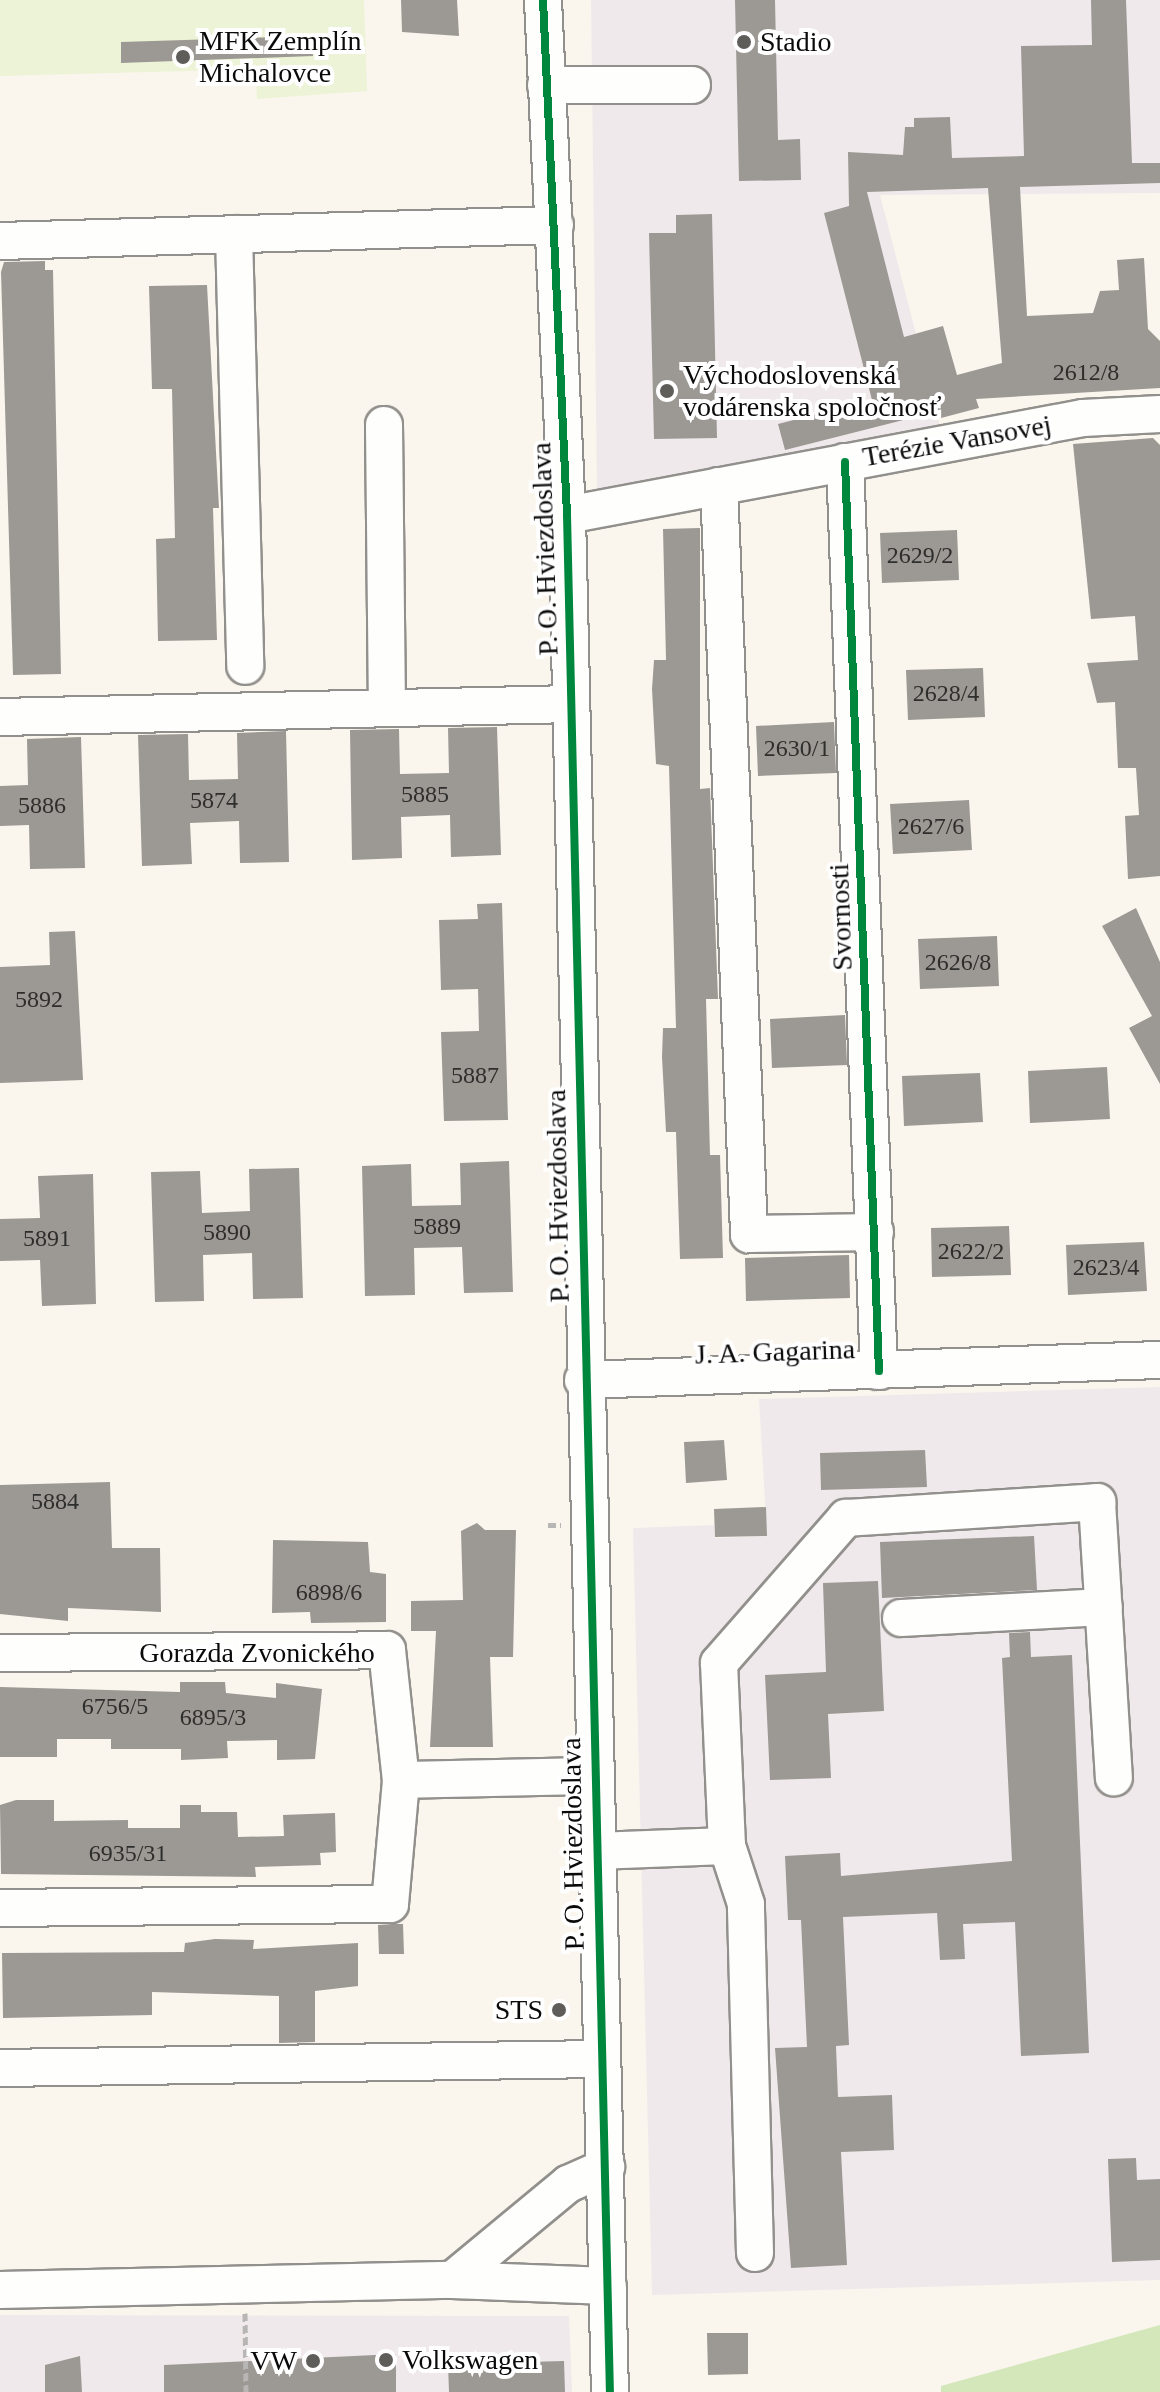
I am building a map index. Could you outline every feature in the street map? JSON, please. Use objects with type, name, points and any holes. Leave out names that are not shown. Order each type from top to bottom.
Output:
[{"type":"street","name":"P. O. Hviezdoslava","points":[[543,0],[567,515],[583,1380],[610,2392]]},
{"type":"street","points":[[546,85],[692,85]]},
{"type":"street","points":[[0,241],[555,225]]},
{"type":"street","points":[[234,234],[245,666]]},
{"type":"street","name":"Terézie Vansovej","points":[[567,515],[1083,418],[1160,414]]},
{"type":"street","points":[[384,425],[387,708]]},
{"type":"street","name":"Svornosti","points":[[845,462],[879,1371]]},
{"type":"street","points":[[719,486],[749,1234],[875,1232]]},
{"type":"street","points":[[0,717],[571,704]]},
{"type":"street","name":"J. A. Gagarina","points":[[583,1380],[1160,1360]]},
{"type":"street","points":[[755,2253],[746,1904],[727,1846],[719,1663],[846,1518],[1097,1502],[1114,1777]]},
{"type":"street","points":[[901,1618],[1104,1607]]},
{"type":"street","name":"Gorazda Zvonického","points":[[0,1653],[387,1650],[401,1780],[390,1904],[0,1908]]},
{"type":"street","points":[[401,1780],[593,1776]]},
{"type":"street","points":[[595,1851],[727,1846]]},
{"type":"street","points":[[0,2068],[601,2059]]},
{"type":"street","points":[[452,2280],[568,2184],[606,2167]]},
{"type":"street","points":[[0,2290],[452,2280],[608,2286]]},
{"type":"path","points":[[244,2285],[246,2392]]},
{"type":"shaded area","points":[[591,0],[1160,0],[1160,193],[880,195],[940,426],[597,491]]},
{"type":"shaded area","points":[[1160,1387],[1160,2280],[652,2295],[633,1528],[714,1525],[715,1538],[767,1536],[759,1399]]},
{"type":"shaded area","points":[[0,2315],[569,2316],[572,2392],[0,2392]]},
{"type":"green space","name":"MFK Zemplín Michalovce","points":[[0,0],[364,0],[367,91],[257,99],[256,79],[226,80],[224,70],[0,76]]},
{"type":"green space","points":[[1160,2325],[1160,2392],[941,2392],[941,2386]]},
{"type":"building","points":[[401,0],[457,0],[459,36],[402,32]]},
{"type":"building","points":[[735,0],[775,0],[778,140],[800,139],[801,180],[739,181]]},
{"type":"building","points":[[1091,0],[1126,0],[1132,163],[1160,163],[1160,183],[1020,187],[1027,316],[1093,313],[1100,291],[1119,290],[1117,260],[1144,258],[1148,329],[1160,341],[1160,388],[976,399],[979,408],[941,418],[939,411],[785,450],[778,424],[872,400],[824,213],[849,206],[848,152],[903,155],[905,127],[914,127],[914,118],[950,117],[952,158],[1024,156],[1021,46],[1092,45]],"holes":[[[988,188],[1002,363],[957,375],[943,326],[904,337],[867,192]]]},
{"type":"building","points":[[312,36],[313,56],[121,63],[121,42]]},
{"type":"building","points":[[712,214],[717,438],[654,439],[649,233],[676,233],[676,215]]},
{"type":"building","points":[[45,261],[45,270],[53,270],[61,674],[13,675],[1,272],[4,262]]},
{"type":"building","points":[[207,285],[219,508],[213,508],[217,640],[158,641],[156,539],[175,538],[172,389],[152,389],[149,286]]},
{"type":"building","points":[[1153,438],[1160,445],[1160,876],[1128,879],[1125,816],[1139,815],[1136,768],[1118,768],[1115,702],[1097,703],[1087,663],[1138,660],[1135,616],[1091,619],[1073,444]]},
{"type":"building","points":[[700,528],[700,789],[710,788],[718,999],[706,999],[710,1155],[720,1155],[723,1258],[680,1259],[676,1132],[666,1132],[662,1057],[663,1028],[676,1028],[669,766],[656,764],[652,689],[654,660],[666,660],[663,529]]},
{"type":"building","points":[[957,530],[959,580],[882,583],[880,533]]},
{"type":"building","points":[[983,668],[985,717],[908,720],[906,670]]},
{"type":"building","points":[[834,722],[836,773],[758,776],[756,726]]},
{"type":"building","points":[[497,727],[501,855],[451,857],[450,815],[401,817],[402,858],[352,860],[350,730],[399,729],[400,774],[449,773],[448,728]]},
{"type":"building","points":[[286,731],[289,862],[240,863],[239,821],[190,823],[192,864],[142,866],[138,735],[188,734],[189,780],[238,779],[237,733]]},
{"type":"building","points":[[81,737],[85,868],[30,869],[29,825],[0,826],[0,786],[28,785],[27,739]]},
{"type":"building","points":[[969,800],[972,850],[893,854],[890,804]]},
{"type":"building","points":[[502,903],[508,1120],[444,1121],[441,1032],[479,1031],[478,989],[441,990],[439,920],[478,919],[477,904]]},
{"type":"building","points":[[1136,908],[1160,962],[1160,1084],[1129,1028],[1152,1016],[1102,926]]},
{"type":"building","points":[[75,931],[83,1080],[0,1083],[0,967],[50,965],[49,932]]},
{"type":"building","points":[[997,936],[999,986],[920,989],[918,939]]},
{"type":"building","points":[[845,1015],[847,1065],[772,1068],[770,1019]]},
{"type":"building","points":[[1107,1067],[1110,1119],[1030,1123],[1028,1071]]},
{"type":"building","points":[[980,1073],[983,1122],[904,1126],[902,1076]]},
{"type":"building","points":[[509,1161],[513,1292],[464,1293],[462,1247],[414,1248],[415,1295],[365,1296],[362,1166],[411,1164],[412,1206],[461,1205],[460,1163]]},
{"type":"building","points":[[299,1168],[303,1298],[253,1299],[252,1253],[203,1255],[204,1301],[155,1302],[151,1172],[200,1171],[202,1213],[250,1211],[249,1169]]},
{"type":"building","points":[[93,1174],[96,1304],[42,1306],[40,1260],[0,1261],[0,1219],[40,1218],[38,1176]]},
{"type":"building","points":[[1009,1226],[1011,1275],[932,1277],[931,1228]]},
{"type":"building","points":[[1144,1242],[1147,1291],[1068,1295],[1066,1245]]},
{"type":"building","points":[[849,1255],[850,1298],[746,1301],[745,1258]]},
{"type":"building","points":[[724,1440],[727,1480],[686,1483],[684,1442]]},
{"type":"building","points":[[925,1450],[927,1487],[821,1490],[820,1453]]},
{"type":"building","points":[[110,1482],[112,1548],[160,1548],[161,1612],[68,1608],[68,1621],[0,1614],[0,1485]]},
{"type":"building","points":[[766,1507],[767,1536],[715,1537],[714,1509]]},
{"type":"building","points":[[477,1523],[485,1530],[516,1530],[513,1657],[490,1657],[493,1747],[430,1747],[436,1631],[411,1631],[411,1601],[463,1600],[461,1531]]},
{"type":"building","points":[[1034,1536],[1037,1590],[882,1598],[880,1542]]},
{"type":"building","points":[[273,1540],[368,1542],[370,1572],[386,1574],[386,1622],[311,1623],[310,1612],[272,1613]]},
{"type":"building","points":[[878,1581],[884,1711],[828,1714],[831,1778],[770,1780],[765,1675],[826,1672],[823,1583]]},
{"type":"building","points":[[1030,1632],[1031,1657],[1072,1655],[1089,2053],[1021,2056],[1015,1922],[963,1924],[965,1959],[940,1960],[937,1913],[843,1917],[849,2045],[836,2046],[838,2097],[892,2095],[894,2150],[841,2152],[847,2265],[791,2268],[775,2048],[807,2047],[801,1920],[788,1920],[785,1856],[840,1853],[841,1876],[1012,1861],[1002,1658],[1010,1657],[1009,1633]]},
{"type":"building","points":[[180,1682],[225,1682],[226,1693],[276,1698],[276,1683],[322,1689],[315,1759],[277,1760],[277,1740],[227,1741],[228,1758],[181,1760],[181,1749],[111,1749],[111,1739],[57,1739],[57,1757],[0,1757],[0,1687],[180,1692]]},
{"type":"building","points":[[16,1800],[54,1800],[54,1821],[128,1820],[128,1828],[180,1828],[180,1805],[201,1805],[201,1812],[237,1812],[238,1837],[284,1836],[283,1815],[335,1813],[336,1852],[320,1853],[321,1865],[255,1867],[256,1877],[1,1874],[0,1805]]},
{"type":"building","points":[[403,1924],[404,1954],[379,1954],[378,1925]]},
{"type":"building","points":[[215,1939],[254,1940],[253,1949],[358,1943],[358,1986],[315,1991],[315,2042],[279,2043],[279,1996],[152,1992],[152,2015],[3,2018],[2,1953],[184,1952],[185,1943]]},
{"type":"building","points":[[1136,2158],[1137,2180],[1160,2179],[1160,2260],[1112,2262],[1108,2159]]},
{"type":"building","points":[[707,2333],[748,2333],[748,2374],[708,2375]]},
{"type":"building","points":[[396,2354],[396,2392],[164,2392],[164,2365]]},
{"type":"building","points":[[80,2356],[82,2392],[45,2392],[45,2365]]},
{"type":"building","points":[[564,2361],[565,2392],[449,2392],[448,2364]]},
{"type":"cycle path","points":[[543,0],[567,515],[610,2392]]},
{"type":"cycle path","points":[[845,462],[879,1371]]},
{"type":"place","name":"Stadio","points":[[744,42]]},
{"type":"place","name":"MFK Zemplín Michalovce","points":[[183,57]]},
{"type":"place","name":"Východoslovenská vodárenska spoločnosť","points":[[667,391]]},
{"type":"place","name":"STS","points":[[559,2010]]},
{"type":"place","name":"Volkswagen","points":[[386,2360]]},
{"type":"place","name":"VW","points":[[313,2361]]}]
